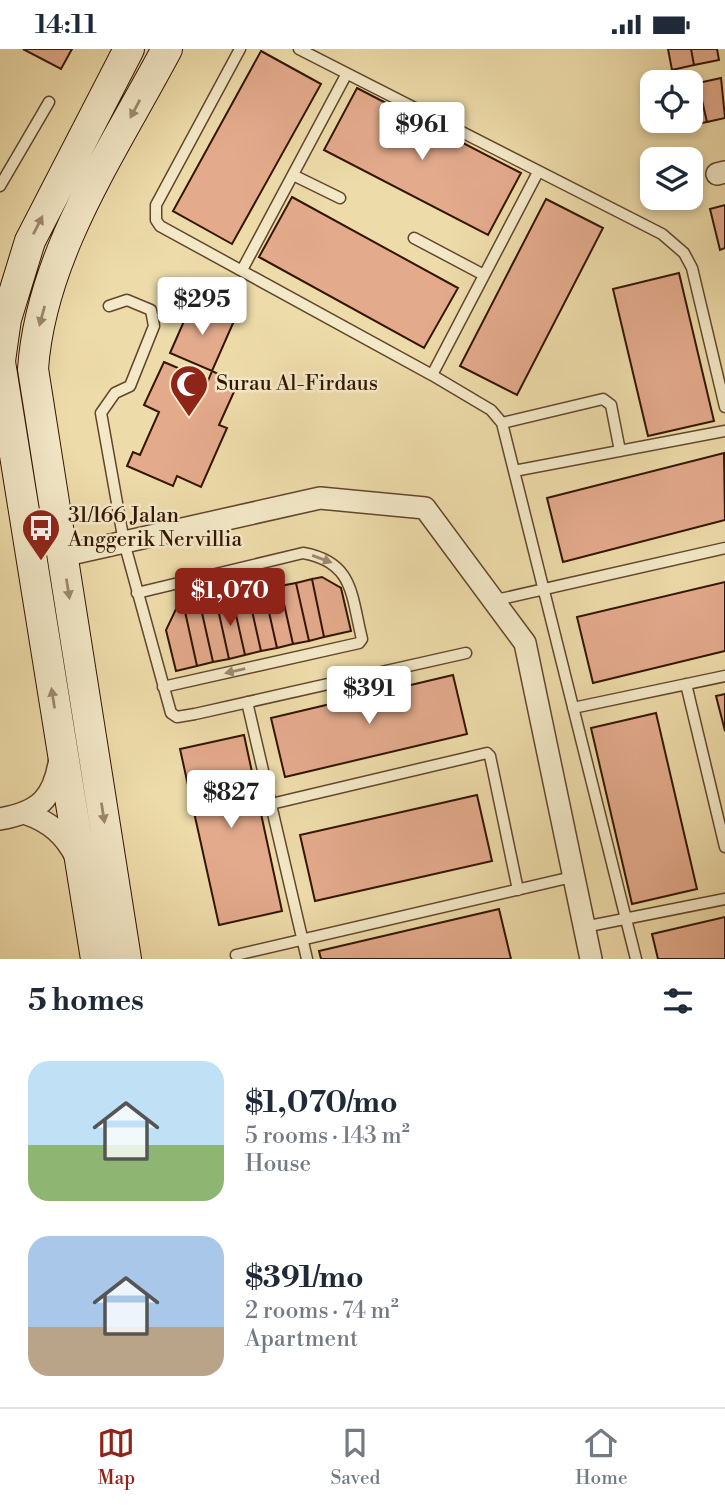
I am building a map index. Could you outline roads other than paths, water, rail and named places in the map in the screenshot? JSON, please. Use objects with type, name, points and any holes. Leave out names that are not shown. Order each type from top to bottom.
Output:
[{"type":"main road","points":[[96,959],[0,362],[6,319],[30,241],[129,49]]},
{"type":"main road","points":[[126,959],[33,369],[36,339],[59,253],[167,49]]},
{"type":"street","points":[[0,362],[33,369]]},
{"type":"street","points":[[62,556],[320,498],[425,508],[480,586],[496,600],[525,643],[591,959]]},
{"type":"street","points":[[0,819],[27,814],[44,800],[54,783],[61,749]]},
{"type":"street","points":[[27,814],[47,822],[62,835],[80,865]]},
{"type":"lane","points":[[240,49],[156,205],[156,220],[160,226],[432,375],[491,410],[502,423],[636,959]]},
{"type":"lane","points":[[299,49],[662,235],[684,253],[692,268],[725,407]]},
{"type":"lane","points":[[242,270],[346,75]]},
{"type":"lane","points":[[0,186],[49,102]]},
{"type":"lane","points":[[432,375],[482,274],[538,172]]},
{"type":"lane","points":[[293,175],[340,198]]},
{"type":"lane","points":[[414,238],[482,274]]},
{"type":"lane","points":[[109,306],[127,300],[151,310],[153,326],[130,386],[115,393],[101,414],[124,542],[172,713],[177,717],[466,653]]},
{"type":"lane","points":[[502,423],[603,400],[611,405],[620,451]]},
{"type":"lane","points":[[514,471],[725,431]]},
{"type":"lane","points":[[496,600],[725,548]]},
{"type":"lane","points":[[137,593],[303,553],[329,560],[346,577],[362,639],[359,643],[163,687]]},
{"type":"lane","points":[[573,708],[725,675]]},
{"type":"lane","points":[[685,684],[725,847]]},
{"type":"lane","points":[[247,702],[307,959]]},
{"type":"lane","points":[[271,804],[487,753],[490,756],[518,890]]},
{"type":"lane","points":[[236,955],[572,877]]},
{"type":"lane","points":[[584,927],[725,899]]},
{"type":"place","name":"Surau Al-Firdaus","points":[[189,418]]},
{"type":"place","name":"31/166 Jalan Anggerik Nervillia","points":[[41,562]]}]
